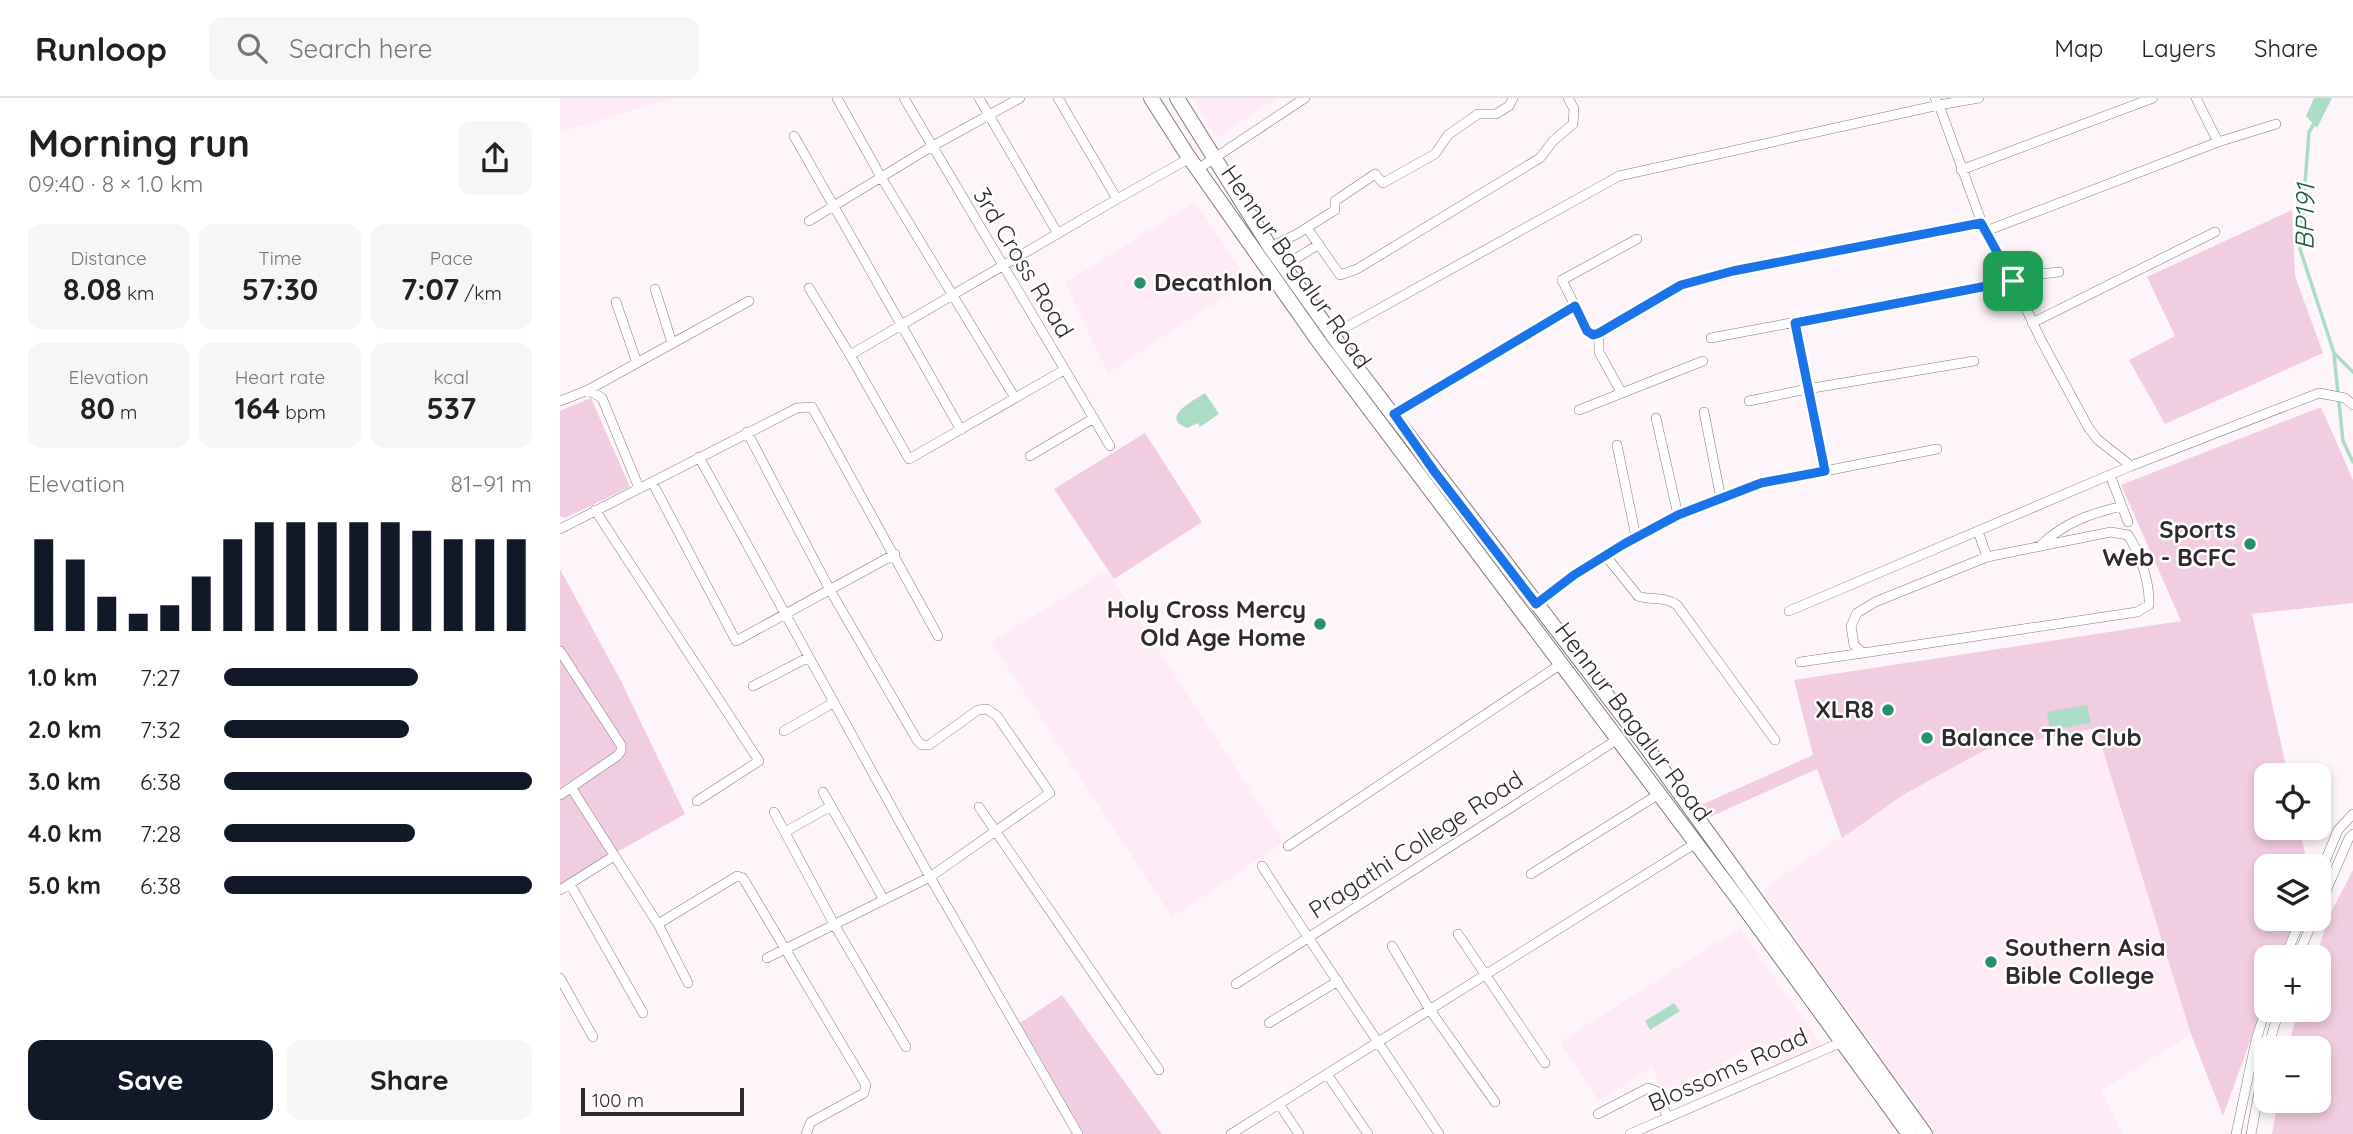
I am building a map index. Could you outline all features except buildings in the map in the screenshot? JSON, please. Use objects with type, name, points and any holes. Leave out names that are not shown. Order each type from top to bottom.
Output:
[{"type":"main road","name":"Hennur Bagalur Road","points":[[1151,98],[1319,342],[1842,1042],[1871,1069],[1925,1134]]},
{"type":"main road","name":"Hennur Bagalur Road","points":[[1177,98],[1270,247],[1441,481],[1647,748],[1871,1069],[1909,1134]]},
{"type":"street","points":[[837,98],[881,177],[1015,398]]},
{"type":"street","name":"3rd Cross Road","points":[[904,98],[1110,446]]},
{"type":"street","points":[[979,98],[1058,234]]},
{"type":"street","points":[[809,221],[931,147],[1020,98]]},
{"type":"street","points":[[1058,98],[1117,199]]},
{"type":"street","points":[[850,355],[1117,199],[1194,163],[1215,158],[1305,98]]},
{"type":"street","points":[[1270,247],[1335,210],[1335,201],[1375,174],[1383,183],[1435,154],[1448,135],[1478,114],[1496,114],[1509,106],[1513,98]]},
{"type":"street","points":[[1307,228],[1340,275],[1357,269],[1540,158],[1553,141],[1573,124],[1574,109],[1568,98]]},
{"type":"street","points":[[1319,342],[1619,176],[1937,102],[1979,98]]},
{"type":"street","points":[[1961,170],[2153,98]]},
{"type":"street","points":[[2196,98],[2217,142]]},
{"type":"street","points":[[1937,102],[1983,227],[2013,281],[2032,323],[2088,427],[2097,439],[2131,466]]},
{"type":"street","points":[[1637,239],[1562,280],[1587,331],[1593,335],[1681,285],[1733,271],[1983,227],[2217,142],[2276,124]]},
{"type":"street","points":[[794,136],[961,430]]},
{"type":"street","points":[[2032,323],[2215,232]]},
{"type":"street","points":[[1284,266],[1319,244]]},
{"type":"street","points":[[1712,338],[2013,281],[2031,275],[2059,272]]},
{"type":"street","points":[[808,288],[909,459],[1064,370]]},
{"type":"street","points":[[655,289],[672,343]]},
{"type":"street","points":[[560,401],[588,390],[749,301]]},
{"type":"street","points":[[616,302],[637,363]]},
{"type":"street","points":[[1394,414],[1575,306]]},
{"type":"street","points":[[1795,323],[1825,471]]},
{"type":"street","points":[[1599,333],[1599,352],[1621,392]]},
{"type":"street","points":[[1579,410],[1703,361]]},
{"type":"street","points":[[1749,401],[1974,361]]},
{"type":"street","points":[[588,390],[602,398],[639,488]]},
{"type":"street","points":[[1789,611],[2131,466],[2319,393],[2345,398],[2353,405]]},
{"type":"street","points":[[560,529],[747,432],[797,408],[812,407],[938,636]]},
{"type":"street","points":[[1704,412],[1721,499]]},
{"type":"street","points":[[1030,456],[1094,418]]},
{"type":"street","points":[[1656,418],[1678,515]]},
{"type":"street","points":[[747,432],[830,590],[917,740],[922,745],[929,745],[978,710],[987,709],[997,716],[1050,793],[930,877],[767,958]]},
{"type":"street","points":[[1617,445],[1636,537]]},
{"type":"street","points":[[1536,604],[1574,575],[1636,537],[1678,515],[1727,495],[1761,483],[1937,449]]},
{"type":"street","points":[[699,457],[930,877],[1078,1134]]},
{"type":"street","points":[[2110,475],[2128,522]]},
{"type":"street","points":[[652,482],[736,642],[895,554]]},
{"type":"street","points":[[2039,546],[2057,530],[2091,514],[2122,506]]},
{"type":"street","points":[[595,510],[759,761],[697,801]]},
{"type":"street","points":[[1978,531],[1987,557]]},
{"type":"street","points":[[1800,662],[1863,653],[2137,612],[2149,605],[2149,592],[2134,544],[2128,535],[2111,532],[1987,557],[1875,602],[1857,613],[1851,626],[1854,645],[1863,653]]},
{"type":"street","points":[[1605,555],[1638,596],[1668,599],[1677,605],[1775,740]]},
{"type":"street","points":[[560,651],[621,745],[621,751],[617,755],[560,795]]},
{"type":"street","points":[[753,687],[809,657]]},
{"type":"street","points":[[1288,846],[1561,664]]},
{"type":"street","points":[[784,731],[833,702]]},
{"type":"street","name":"Pragathi College Road","points":[[1236,984],[1618,739]]},
{"type":"street","points":[[572,789],[658,924],[688,983]]},
{"type":"street","points":[[823,792],[884,900]]},
{"type":"street","points":[[1531,874],[1659,794]]},
{"type":"street","points":[[785,832],[831,806]]},
{"type":"street","points":[[979,807],[1158,1070]]},
{"type":"street","points":[[774,812],[834,924],[906,1047]]},
{"type":"street","points":[[2328,854],[2338,830],[2353,814]]},
{"type":"street","points":[[2331,879],[2353,834]]},
{"type":"street","points":[[1231,1134],[1696,844]]},
{"type":"street","points":[[560,890],[614,856]]},
{"type":"street","points":[[1262,866],[1307,938],[1439,1134]]},
{"type":"street","points":[[658,924],[730,879],[740,876],[866,1089],[864,1093],[811,1122],[806,1134]]},
{"type":"street","points":[[570,884],[643,1013]]},
{"type":"street","points":[[1458,934],[1545,1063]]},
{"type":"street","points":[[1391,946],[1430,1010],[1495,1102]]},
{"type":"street","points":[[560,978],[593,1037]]},
{"type":"street","points":[[1269,1023],[1338,981]]},
{"type":"street","points":[[2236,1134],[2262,1022]]},
{"type":"street","name":"Blossoms Road","points":[[1630,1134],[1842,1042]]},
{"type":"street","points":[[1327,1074],[1367,1134]]},
{"type":"street","points":[[1598,1114],[1648,1088],[1656,1091],[1667,1116]]},
{"type":"street","points":[[1279,1104],[1299,1134]]},
{"type":"street","points":[[2251,1134],[2255,1113]]},
{"type":"shaded area","points":[[560,98],[675,98],[560,132]]},
{"type":"shaded area","points":[[1192,98],[1278,98],[1217,138]]},
{"type":"shaded area","points":[[2314,98],[2332,98],[2317,128],[2306,116]]},
{"type":"shaded area","points":[[1195,202],[1248,281],[1108,373],[1065,283]]},
{"type":"shaded area","points":[[2292,210],[2295,276],[2323,353],[2165,424],[2129,360],[2175,336],[2147,277]]},
{"type":"shaded area","points":[[1205,393],[1219,414],[1200,427],[1198,423],[1187,428],[1179,424],[1176,419],[1181,409]]},
{"type":"shaded area","points":[[591,398],[630,487],[565,518],[560,516],[560,411]]},
{"type":"shaded area","points":[[2321,407],[2353,480],[2353,603],[2252,614],[2285,763],[2254,763],[2254,840],[2302,840],[2305,854],[2254,854],[2254,931],[2291,931],[2285,945],[2254,945],[2254,1022],[2257,1022],[2223,1116],[2191,1034],[2096,728],[1985,750],[1903,795],[1842,838],[1817,769],[1710,817],[1701,805],[1813,755],[1794,680],[2181,621],[2121,485]]},
{"type":"shaded area","points":[[1145,433],[1202,522],[1114,579],[1054,489]]},
{"type":"shaded area","points":[[560,569],[621,681],[685,814],[560,884]]},
{"type":"shaded area","points":[[1107,571],[1284,842],[1172,917],[991,642]]},
{"type":"shaded area","points":[[2087,705],[2091,723],[2050,730],[2047,712]]},
{"type":"shaded area","name":"Southern Asia Bible College","points":[[2096,728],[2191,1034],[2101,1091],[2123,1134],[1937,1134],[1762,890],[1903,795],[1985,750]]},
{"type":"shaded area","points":[[2353,870],[2353,1134],[2272,1134],[2276,1113],[2331,1113],[2331,1036],[2291,1036],[2295,1022],[2331,1022],[2331,945],[2320,945],[2324,931],[2331,931],[2331,912]]},
{"type":"shaded area","points":[[1740,928],[1822,1046],[1776,1066],[1760,1042],[1728,1061],[1663,1090],[1652,1067],[1599,1101],[1560,1042]]},
{"type":"shaded area","points":[[1062,995],[1162,1134],[1084,1134],[1020,1023]]},
{"type":"shaded area","points":[[1674,1003],[1680,1011],[1650,1030],[1645,1021]]},
{"type":"waterway","name":"BP191","points":[[2316,120],[2309,132],[2300,249],[2334,353],[2353,372]]},
{"type":"waterway","points":[[2334,355],[2343,441],[2353,462]]},
{"type":"place","name":"Decathlon","points":[[1140,283]]},
{"type":"place","name":"Sports Web - BCFC","points":[[2250,544]]},
{"type":"place","name":"Holy Cross Mercy Old Age Home","points":[[1320,624]]},
{"type":"place","name":"XLR8","points":[[1888,710]]},
{"type":"place","name":"Balance The Club","points":[[1927,738]]},
{"type":"place","name":"Southern Asia Bible College","points":[[1991,962]]},
{"type":"route","points":[[1981,223],[2013,281],[1795,323],[1825,471],[1761,483],[1678,515],[1574,575],[1536,604],[1394,414],[1575,306],[1587,331],[1593,335],[1681,285],[1733,271],[1981,223]]}]
